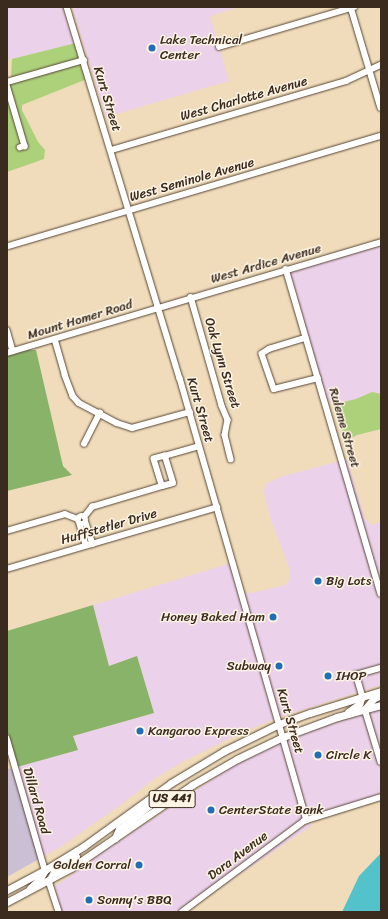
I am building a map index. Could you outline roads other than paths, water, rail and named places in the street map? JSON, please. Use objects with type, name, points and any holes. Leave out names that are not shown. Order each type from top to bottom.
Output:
[{"type":"main road","name":"US 441","points":[[7,890],[45,870],[84,846],[155,795],[216,756],[279,724],[381,691]]},
{"type":"main road","points":[[366,709],[373,699],[381,695]]},
{"type":"main road","points":[[337,717],[353,709],[359,704],[362,696]]},
{"type":"main road","name":"US 441","points":[[7,902],[49,881],[206,776],[283,737],[337,717],[381,704]]},
{"type":"main road","points":[[115,838],[119,828],[152,804],[155,795]]},
{"type":"main road","points":[[49,881],[54,872],[82,852],[84,846]]},
{"type":"main road","points":[[17,898],[39,880],[45,870]]},
{"type":"street","name":"Kurt Street","points":[[67,7],[112,150],[190,412],[307,820]]},
{"type":"street","points":[[219,47],[352,7],[381,108]]},
{"type":"street","points":[[20,148],[25,146],[7,84],[84,60]]},
{"type":"street","name":"West Charlotte Avenue","points":[[112,150],[346,81],[381,65]]},
{"type":"street","name":"West Seminole Avenue","points":[[9,246],[381,136]]},
{"type":"street","name":"West Ardice Avenue","points":[[158,307],[381,242]]},
{"type":"street","name":"Ruleme Street","points":[[286,269],[381,593]]},
{"type":"street","name":"Oak Lynn Street","points":[[191,297],[215,383],[228,420],[225,435],[231,459]]},
{"type":"street","name":"Mount Homer Road","points":[[7,353],[158,307]]},
{"type":"street","points":[[7,330],[13,351]]},
{"type":"street","points":[[306,338],[263,352],[262,354],[264,361],[274,389],[318,378]]},
{"type":"street","points":[[55,339],[65,375],[73,396],[79,402],[122,426],[132,428],[190,412]]},
{"type":"street","points":[[84,444],[100,413]]},
{"type":"street","points":[[162,486],[154,459],[199,446]]},
{"type":"street","points":[[77,520],[86,515],[92,507],[173,483],[165,456]]},
{"type":"street","name":"Huffstetler Drive","points":[[7,569],[217,507]]},
{"type":"street","points":[[7,531],[65,514],[84,525],[86,523]]},
{"type":"street","points":[[86,515],[86,523],[93,544]]},
{"type":"street","points":[[77,520],[86,545]]},
{"type":"street","points":[[84,539],[91,537]]},
{"type":"street","points":[[362,696],[356,675],[381,668]]},
{"type":"street","points":[[366,709],[381,762]]},
{"type":"street","name":"Dillard Road","points":[[7,738],[45,870]]},
{"type":"street","name":"Dora Avenue","points":[[182,912],[294,827],[307,820],[381,797]]},
{"type":"street","points":[[49,881],[58,912]]},
{"type":"water","points":[[381,853],[381,912],[342,912],[359,876]]},
{"type":"place","name":"Lake Technical Center","points":[[152,48]]},
{"type":"place","name":"Big Lots","points":[[318,581]]},
{"type":"place","name":"Honey Baked Ham","points":[[273,617]]},
{"type":"place","name":"Subway","points":[[279,666]]},
{"type":"place","name":"IHOP","points":[[328,676]]},
{"type":"place","name":"Kangaroo Express","points":[[140,731]]},
{"type":"place","name":"Circle K","points":[[318,755]]},
{"type":"place","name":"CenterState Bank","points":[[211,810]]},
{"type":"place","name":"Golden Corral","points":[[139,865]]},
{"type":"place","name":"Sonny's BBQ","points":[[89,900]]}]
